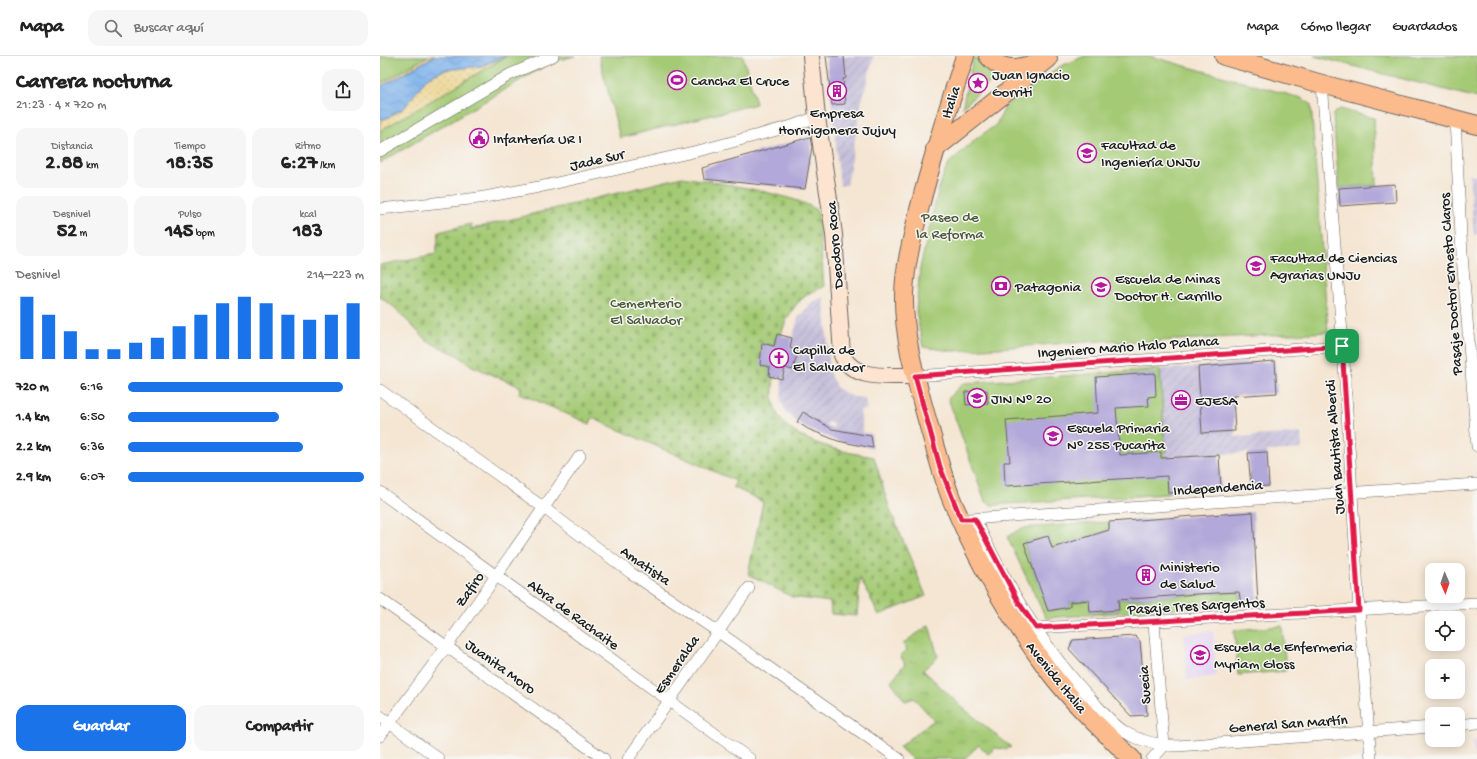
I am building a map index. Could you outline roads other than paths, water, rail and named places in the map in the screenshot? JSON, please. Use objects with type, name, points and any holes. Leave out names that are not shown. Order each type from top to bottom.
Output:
[{"type":"main road","name":"Italia","points":[[935,149],[965,56]]},
{"type":"main road","points":[[988,56],[1001,66],[1013,69],[1051,58]]},
{"type":"main road","points":[[1224,56],[1322,84],[1477,125]]},
{"type":"main road","points":[[935,149],[1051,58]]},
{"type":"main road","name":"Avenida Italia","points":[[935,149],[911,240],[904,289],[905,321],[915,376],[940,467],[968,519],[1010,614],[1050,672],[1091,719],[1132,759]]},
{"type":"street","points":[[380,151],[511,74],[553,56]]},
{"type":"street","name":"Deodoro Roca","points":[[811,56],[817,117],[834,234],[842,355],[849,365],[864,374],[915,376]]},
{"type":"street","name":"Juan Bautista Alberdi","points":[[1322,84],[1353,494],[1359,610],[1371,759]]},
{"type":"street","name":"Jade Sur","points":[[380,209],[479,198],[546,186],[708,148],[817,117]]},
{"type":"street","name":"Pasaje Doctor Ernesto Claros","points":[[1455,119],[1462,255],[1477,446]]},
{"type":"street","name":"Ingeniero Mario Italo Palanca","points":[[915,376],[1342,346]]},
{"type":"street","name":"Amatista","points":[[380,390],[544,508],[631,573],[717,631],[897,758]]},
{"type":"street","name":"Zafiro","points":[[380,736],[447,646],[580,456]]},
{"type":"street","name":"Independencia","points":[[968,519],[1353,494],[1477,484]]},
{"type":"street","name":"Abra de Rachaite","points":[[380,492],[750,759]]},
{"type":"street","name":"Avenida Italia","points":[[968,519],[1019,603],[1056,659],[1111,720],[1125,732],[1145,742],[1164,746]]},
{"type":"street","name":"Esmeralda","points":[[628,759],[717,631],[750,588]]},
{"type":"street","name":"Juanita Moro","points":[[380,599],[604,759]]},
{"type":"street","name":"Pasaje Tres Sargentos","points":[[1036,628],[1154,623],[1477,603]]},
{"type":"street","name":"Suecia","points":[[1154,623],[1164,746]]},
{"type":"street","points":[[380,716],[440,759]]},
{"type":"street","points":[[1465,724],[1477,723]]},
{"type":"street","name":"General San Martín","points":[[1164,746],[1425,728]]},
{"type":"street","points":[[1152,759],[1164,746]]},
{"type":"water","points":[[434,56],[506,56],[481,66],[444,70],[427,78],[404,108],[387,118],[380,120],[380,87]]},
{"type":"place","name":"Cancha El Cruce","points":[[677,80]]},
{"type":"place","name":"Juan Ignacio Gorriti","points":[[978,83]]},
{"type":"place","name":"Empresa Hormigonera Jujuy","points":[[837,91]]},
{"type":"place","name":"Infantería UR I","points":[[479,138]]},
{"type":"place","name":"Facultad de Ingeniería UNJu","points":[[1087,153]]},
{"type":"place","name":"Facultad de Ciencias Agrarias UNJu","points":[[1256,266]]},
{"type":"place","name":"Patagonia","points":[[1001,286]]},
{"type":"place","name":"Escuela de Minas Doctor H. Carrillo","points":[[1101,287]]},
{"type":"place","name":"Capilla de El Salvador","points":[[779,358]]},
{"type":"place","name":"JIN Nº 20","points":[[977,398]]},
{"type":"place","name":"EJESA","points":[[1181,400]]},
{"type":"place","name":"Escuela Primaria Nº 255 Pucarita","points":[[1053,436]]},
{"type":"place","name":"Ministerio de Salud","points":[[1146,575]]},
{"type":"place","name":"Escuela de Enfermeria Myriam Gloss","points":[[1200,655]]},
{"type":"park label","name":"Paseo de la Reforma","points":[[950,224]]},
{"type":"park label","name":"Cementerio El Salvador","points":[[646,310]]}]
